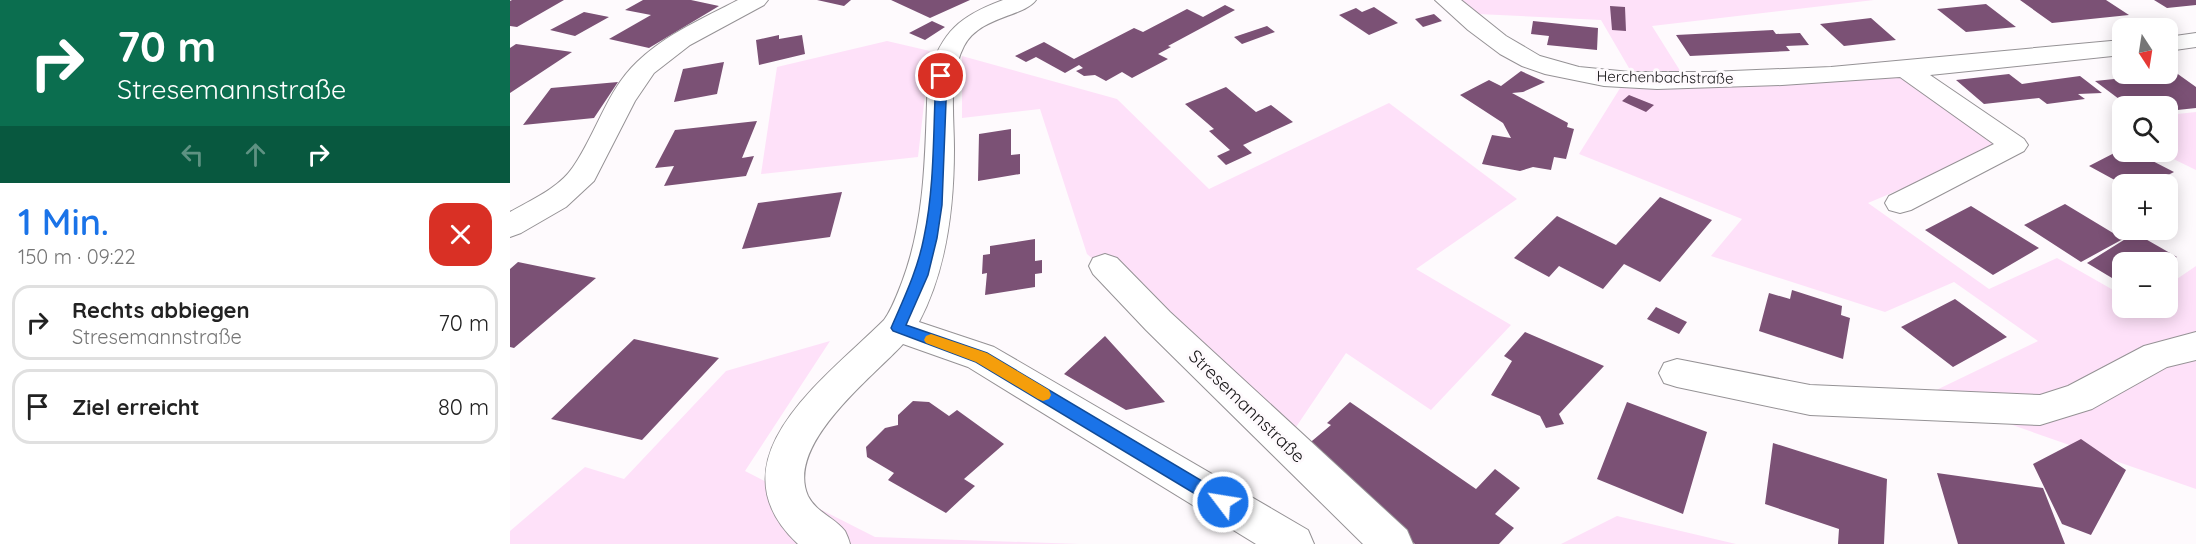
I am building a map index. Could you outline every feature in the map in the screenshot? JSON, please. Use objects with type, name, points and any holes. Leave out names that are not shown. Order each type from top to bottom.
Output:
[{"type":"street","points":[[510,226],[555,200],[584,174],[622,101],[645,68],[681,40],[756,0]]},
{"type":"street","points":[[829,544],[810,529],[790,505],[783,482],[789,454],[803,427],[822,401],[898,328],[921,275],[931,238],[936,205],[941,76],[946,55],[955,37],[970,24],[1024,0]]},
{"type":"street","name":"Herchenbachstraße","points":[[1447,0],[1510,50],[1530,61],[1570,72],[1612,77],[1685,80],[1905,69],[2112,49]]},
{"type":"street","points":[[2178,43],[2196,40]]},
{"type":"street","points":[[1900,203],[2014,145],[1905,69]]},
{"type":"street","name":"Stresemannstraße","points":[[1105,266],[1158,321],[1392,544]]},
{"type":"street","points":[[898,328],[981,357],[1293,544]]},
{"type":"street","points":[[1677,373],[1810,400],[2040,410],[2079,398],[2157,356],[2196,346]]},
{"type":"shaded area","points":[[1457,0],[1874,0],[1652,26],[1684,77],[1633,75],[1601,20],[1478,14]]},
{"type":"shaded area","points":[[887,41],[930,51],[918,157],[761,174],[777,67]]},
{"type":"shaded area","points":[[962,56],[1117,99],[1209,189],[1389,103],[1517,199],[1416,269],[1511,325],[1431,410],[1346,353],[1294,430],[1087,254],[1040,109],[962,118]]},
{"type":"shaded area","points":[[1907,74],[2008,144],[1868,203],[1989,289],[2057,258],[2112,289],[2112,318],[2178,318],[2178,278],[2196,266],[2196,489],[1926,395],[2038,341],[1954,282],[1885,312],[1711,256],[1742,219],[1579,154],[1622,85]]},
{"type":"shaded area","points":[[2196,112],[2196,170],[2178,161],[2178,114]]},
{"type":"shaded area","points":[[830,341],[745,471],[875,537],[1080,544],[510,544],[510,531],[585,467],[624,479],[726,371]]},
{"type":"shaded area","points":[[1617,516],[1736,544],[1561,544]]},
{"type":"building","points":[[564,0],[517,27],[510,26],[510,1]]},
{"type":"building","points":[[643,0],[691,0],[719,6],[649,48],[609,39],[651,15],[625,10]]},
{"type":"building","points":[[817,0],[851,0],[844,6]]},
{"type":"building","points":[[891,0],[970,0],[930,18]]},
{"type":"building","points":[[2020,0],[2106,0],[2129,15],[2052,23]]},
{"type":"building","points":[[2154,0],[2196,0],[2196,5],[2167,8]]},
{"type":"building","points":[[1986,4],[2016,27],[1966,32],[1937,9]]},
{"type":"building","points":[[1225,5],[1235,10],[1168,46],[1171,47],[1158,54],[1168,59],[1132,78],[1122,72],[1106,81],[1095,75],[1084,76],[1076,71],[1083,68],[1079,65],[1065,73],[1036,57],[1026,62],[1015,56],[1044,42],[1074,59],[1134,28],[1143,32],[1187,9],[1203,17]]},
{"type":"building","points":[[1610,6],[1625,7],[1626,31],[1612,30]]},
{"type":"building","points":[[1374,7],[1398,23],[1369,35],[1339,15],[1356,8],[1362,12]]},
{"type":"building","points":[[584,12],[609,17],[575,36],[550,30]]},
{"type":"building","points":[[1434,14],[1442,21],[1423,27],[1415,19]]},
{"type":"building","points":[[1871,18],[1896,40],[1844,46],[1820,24]]},
{"type":"building","points":[[932,21],[945,27],[925,40],[909,33]]},
{"type":"building","points":[[1533,21],[1598,28],[1597,50],[1547,45],[1549,36],[1531,34]]},
{"type":"building","points":[[1267,26],[1275,32],[1242,44],[1234,37]]},
{"type":"building","points":[[1773,30],[1776,34],[1800,33],[1809,45],[1786,46],[1790,51],[1690,56],[1676,35]]},
{"type":"building","points":[[779,35],[779,39],[802,35],[805,54],[759,65],[756,40]]},
{"type":"building","points":[[516,44],[572,52],[510,93],[510,48]]},
{"type":"building","points":[[724,62],[717,94],[674,102],[683,69]]},
{"type":"building","points":[[1521,71],[1545,82],[1523,92],[1512,93],[1568,123],[1567,127],[1574,129],[1566,159],[1554,157],[1551,170],[1533,167],[1520,171],[1482,164],[1492,135],[1511,138],[1503,123],[1460,95],[1489,80],[1501,86]]},
{"type":"building","points":[[2009,74],[2022,84],[2080,76],[2102,93],[2078,94],[2085,99],[2047,104],[2039,98],[1984,104],[1956,80]]},
{"type":"building","points":[[2178,74],[2196,87],[2196,108],[2178,110],[2178,96],[2115,96],[2095,81],[2112,79],[2112,84],[2178,84]]},
{"type":"building","points":[[618,82],[594,118],[523,125],[551,88]]},
{"type":"building","points":[[1226,87],[1256,112],[1271,105],[1293,122],[1243,145],[1252,153],[1226,165],[1217,156],[1230,150],[1209,131],[1214,129],[1185,104]]},
{"type":"building","points":[[1629,95],[1654,105],[1646,112],[1622,101]]},
{"type":"building","points":[[757,121],[742,158],[754,156],[746,176],[664,186],[674,166],[655,168],[675,130]]},
{"type":"building","points":[[1011,129],[1011,155],[1020,154],[1020,174],[978,181],[979,134]]},
{"type":"building","points":[[2112,154],[2112,162],[2154,162],[2174,172],[2170,174],[2112,174],[2112,179],[2089,166]]},
{"type":"building","points":[[842,192],[830,237],[742,249],[758,203]]},
{"type":"building","points":[[1660,197],[1712,220],[1660,282],[1624,264],[1603,289],[1559,266],[1549,277],[1514,258],[1557,216],[1616,245]]},
{"type":"building","points":[[2065,204],[2112,232],[2112,240],[2121,240],[2081,262],[2024,225]]},
{"type":"building","points":[[1971,206],[2039,248],[1993,275],[1925,230]]},
{"type":"building","points":[[1035,239],[1035,261],[1042,260],[1042,273],[1035,274],[1035,287],[985,295],[987,273],[982,274],[983,255],[990,254],[990,246]]},
{"type":"building","points":[[2124,240],[2147,240],[2168,252],[2112,252],[2112,278],[2087,263]]},
{"type":"building","points":[[518,262],[596,278],[514,348],[510,347],[510,269]]},
{"type":"building","points":[[1792,290],[1842,306],[1841,315],[1850,318],[1843,359],[1759,331],[1769,293],[1790,299]]},
{"type":"building","points":[[1955,299],[2007,337],[1953,367],[1901,327]]},
{"type":"building","points":[[1656,307],[1687,322],[1679,334],[1647,319]]},
{"type":"building","points":[[1525,332],[1604,366],[1559,414],[1564,424],[1546,428],[1540,416],[1491,395],[1512,361],[1504,356]]},
{"type":"building","points":[[1105,336],[1165,402],[1126,410],[1064,374]]},
{"type":"building","points":[[634,339],[719,358],[642,440],[551,419]]},
{"type":"building","points":[[913,401],[929,402],[949,416],[957,410],[1004,444],[964,479],[975,486],[946,513],[888,480],[894,473],[867,457],[866,447],[885,428],[898,425],[898,415]]},
{"type":"building","points":[[1350,402],[1476,489],[1495,469],[1520,488],[1495,514],[1514,528],[1499,544],[1415,544],[1300,451],[1331,425],[1327,423]]},
{"type":"building","points":[[1627,402],[1707,432],[1683,514],[1597,479]]},
{"type":"building","points":[[2081,439],[2126,470],[2091,535],[2062,524],[2033,464]]},
{"type":"building","points":[[1773,443],[1887,479],[1884,544],[1838,544],[1839,529],[1765,504]]},
{"type":"building","points":[[1937,473],[2043,488],[2065,544],[1958,544]]},
{"type":"slow traffic","points":[[931,340],[981,357],[1043,395]]},
{"type":"route","points":[[941,76],[936,205],[931,238],[921,275],[898,328],[981,357],[1223,502]]}]
